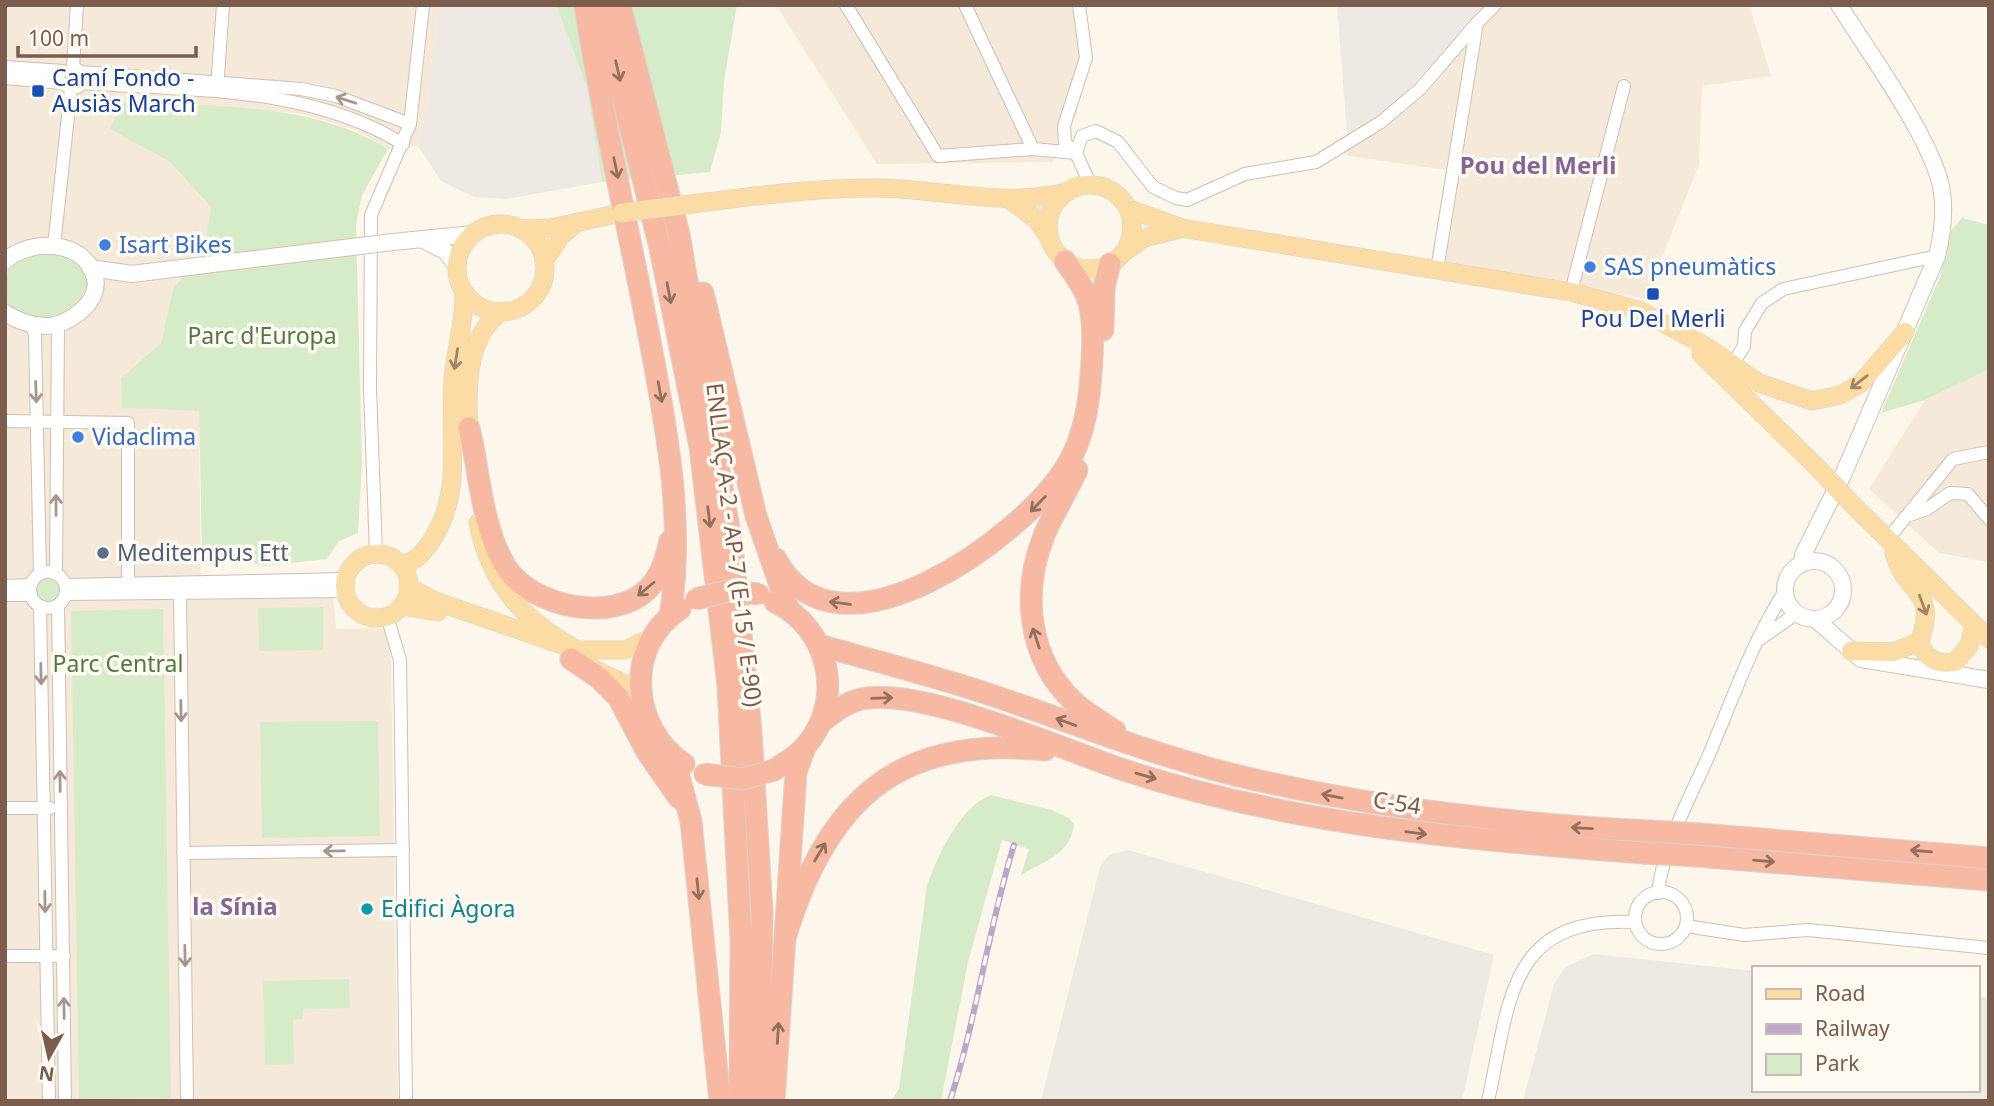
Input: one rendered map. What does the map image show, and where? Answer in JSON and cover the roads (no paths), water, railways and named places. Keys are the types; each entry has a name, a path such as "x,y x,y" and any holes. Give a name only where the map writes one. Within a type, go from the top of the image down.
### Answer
{"highway":[{"path":"584,5 594,71 662,402 676,531 676,576 670,616"},
{"name":"ENLLAÇ A-2 - AP-7 (E-15 / E-90)","path":"600,5 660,248 701,460 728,686 741,941 740,1101"},
{"name":"ENLLAÇ A-2 - AP-7 (E-15 / E-90)","path":"620,5 679,234 732,546 751,731 763,981 759,1101"},
{"path":"630,5 642,38 756,516 788,608"},
{"path":"1118,258 1104,287 1101,370 1094,422 1085,453 1038,554 1030,604 1031,625 1050,670 1074,703 1150,752"},
{"path":"756,516 779,565 793,581 808,593 849,605 876,602 905,593 978,552 1019,523 1047,494 1067,466 1082,433 1088,403 1092,318 1087,296 1065,261"},
{"path":"469,428 489,530 505,565 530,592 558,604 590,607 615,605 647,591 664,563 670,542 671,479"},
{"name":"C-54","path":"727,591 759,594 788,608 806,624 819,645 828,669 828,696 820,723 805,747 774,770 743,779 704,774 674,758 652,730 640,696 641,666 653,637 670,616 696,599 727,591"},
{"name":"C-54","path":"819,645 996,697 1150,752 1337,797 1465,818 1989,858"},
{"path":"574,654 618,697 647,752 671,783 691,821"},
{"name":"C-54","path":"820,723 850,703 897,698 1000,726 1205,793 1380,828 1483,842 1989,880"},
{"path":"774,1101 796,772 805,747"},
{"path":"785,938 807,874 820,850 850,809 885,777 928,758 955,751 1020,747 1081,754"},
{"path":"674,758 691,821 720,1101"}],"main road":[{"path":"1802,564 1803,555 1843,475 1937,256 1944,218 1937,172 1928,151 1839,5"},
{"path":"90,268 132,274 419,238 473,234 494,225 521,229 551,228 621,213 781,193 874,188 954,192 1010,200 1039,199 1090,184 1114,192 1129,209 1182,228 1571,292 1625,305 1707,347 1759,383 1787,395 1812,401 1825,399 1860,384 1905,332"},
{"path":"1049,238 1051,211 1067,192"},
{"path":"1010,200 1036,219 1065,261 1087,269 1118,258 1144,238 1182,228"},
{"path":"1118,258 1133,230 1129,209"},
{"path":"544,261 561,236 580,220"},
{"path":"464,292 474,302 501,312 516,309 534,296 544,276 544,261 532,237 521,229"},
{"path":"457,266 463,246 473,234"},
{"path":"401,564 417,559 424,551 438,531 450,499 454,467 453,377 465,313 464,292 457,266 445,251 419,238"},
{"path":"5,261 21,250 39,244 54,246 69,250 90,268 95,277 94,291 83,310 58,325 31,324 5,313"},
{"path":"94,291 132,274"},
{"path":"501,312 482,331 469,385 472,495 490,562 516,607 574,654"},
{"path":"1678,332 1989,639"},
{"path":"1819,524 1825,563"},
{"path":"1889,543 1898,568 1927,607 1928,619 1920,641 1925,655 1934,661 1955,662 1969,646 1974,625"},
{"path":"640,696 574,654 435,601 408,587 401,564 390,556 376,554 355,562 345,585 348,600 360,613 368,617 424,607 574,654 625,650 653,637"},
{"path":"1815,619 1838,607 1842,600 1842,582 1833,568 1825,563 1802,564 1790,575 1785,591 1797,614 1815,619 1845,646 1876,663 1989,680"},
{"path":"394,611 408,587"},
{"path":"1838,607 1845,646"},
{"path":"1845,646 1894,652 1920,641"}],"street":[{"path":"54,246 78,5"},
{"path":"216,88 223,5"},
{"path":"376,554 370,389 371,215 377,194 403,144 410,124 424,5"},
{"path":"846,5 938,156 1033,149 1076,153"},
{"path":"965,5 1033,149"},
{"path":"1079,5 1086,58 1065,126 1065,143 1076,153 1090,184"},
{"path":"1076,153 1082,136 1096,131 1118,142 1153,187 1187,200 1245,174 1316,162 1381,122 1420,89 1495,5"},
{"path":"1437,270 1477,23"},
{"path":"5,67 72,77 216,88 301,89 336,96 410,124"},
{"path":"5,78 72,77"},
{"path":"1571,292 1623,86"},
{"path":"216,88 331,111 381,131 403,144"},
{"path":"1732,365 1744,346 1745,331 1762,303 1783,289 1937,256"},
{"path":"5,595 31,590 40,574 34,335 31,324"},
{"path":"58,325 56,573 66,589"},
{"path":"5,421 128,424 128,584"},
{"path":"1889,543 1953,459 1989,452"},
{"path":"1907,516 1927,509 1950,493 1968,494 1989,519"},
{"path":"40,574 56,573"},
{"path":"66,589 128,584 345,585"},
{"path":"66,589 180,594 345,585"},
{"path":"5,586 31,590"},
{"path":"65,1101 58,606 66,589"},
{"path":"31,590 40,606 49,1101"},
{"path":"1658,893 1660,872 1682,816 1760,640 1785,591"},
{"path":"180,594 187,1101"},
{"path":"40,606 58,606"},
{"path":"394,611 400,660 407,1101"},
{"path":"1760,640 1797,614"},
{"path":"5,808 60,808"},
{"path":"184,853 403,850"},
{"path":"1658,893 1666,893 1681,902 1687,917 1686,926 1675,939 1659,944 1643,937 1635,922 1638,906 1650,895 1658,893"},
{"path":"1488,1101 1512,990 1520,972 1534,955 1563,931 1582,924 1635,922"},
{"path":"1686,926 1744,935 1808,930 1989,948"},
{"path":"5,956 64,956"}],"railway":[{"path":"950,1101 1014,845"}],"place":[{"name":"Camí Fondo - Ausiàs March","path":"38,91"},
{"name":"Isart Bikes","path":"105,245"},
{"name":"SAS pneumàtics","path":"1590,267"},
{"name":"Pou Del Merli","path":"1653,294"},
{"name":"Vidaclima","path":"78,437"},
{"name":"Meditempus Ett","path":"103,553"},
{"name":"Edifici Àgora","path":"367,909"}],"district":[{"name":"Pou del Merli","path":"1538,166"},
{"name":"la Sínia","path":"235,907"}],"park label":[{"name":"Parc d'Europa","path":"262,336"},
{"name":"Parc Central","path":"118,664"}]}
